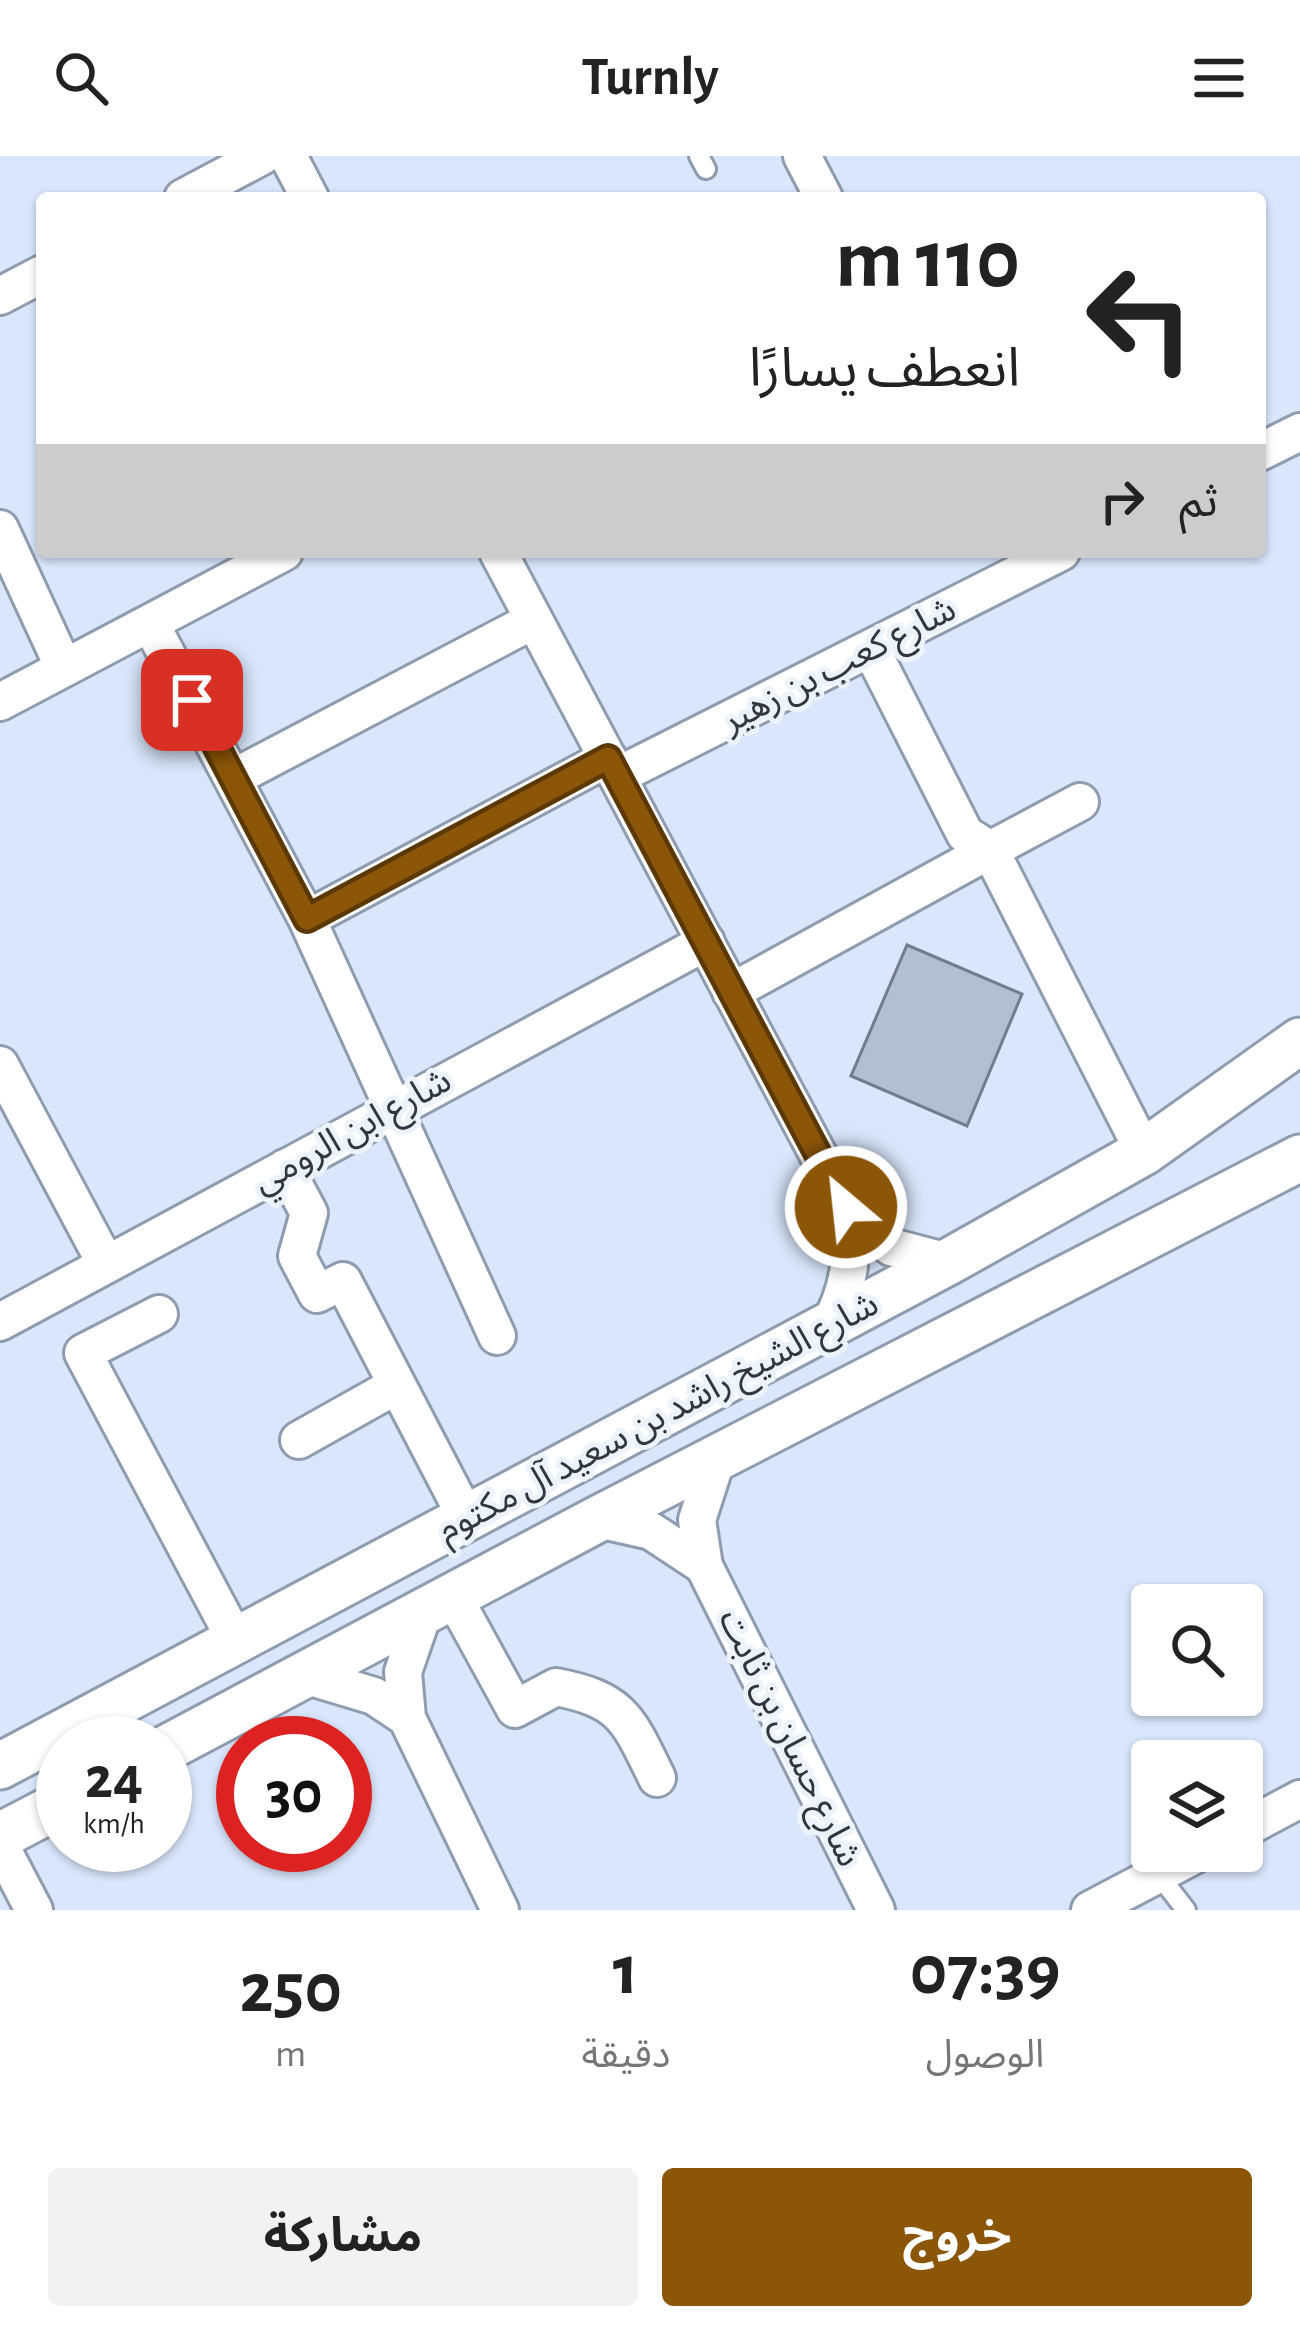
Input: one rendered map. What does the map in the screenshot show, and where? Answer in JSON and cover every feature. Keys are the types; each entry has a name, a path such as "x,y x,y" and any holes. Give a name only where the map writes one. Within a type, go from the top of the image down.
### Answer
{"street":[{"path":"194,192 262,156"},
{"path":"288,156 307,192"},
{"path":"802,156 821,192"},
{"path":"0,296 36,277"},
{"path":"1266,449 1300,432"},
{"path":"0,529 64,668"},
{"path":"0,702 273,558"},
{"path":"501,558 846,1207 891,1247 948,1262"},
{"name":"شارع كعب بن زهير","path":"307,919 612,767 872,651 1016,562"},
{"path":"233,778 534,620"},
{"path":"150,623 307,919 497,1336"},
{"path":"872,651 965,834 990,850 1144,1152"},
{"path":"731,992 1080,802"},
{"name":"شارع ابن الرومي","path":"0,1322 706,942"},
{"name":"شارع الشيخ راشد بن سعيد آل مكتوم","path":"0,1766 948,1262 1144,1152 1300,1041"},
{"path":"0,1065 106,1264"},
{"name":"شارع الشيخ راشد بن سعيد آل مكتوم","path":"192,1735 598,1519 1300,1158"},
{"path":"285,1168 309,1214 297,1256 317,1294 343,1281 505,1568"},
{"path":"829,1328 840,1305 851,1257 846,1207"},
{"path":"159,1314 83,1353 236,1640"},
{"path":"299,1440 398,1385"},
{"name":"شارع حسان بن ثابت","path":"717,1458 697,1520 704,1566 876,1910"},
{"name":"شارع حسان بن ثابت","path":"598,1519 651,1531 704,1566"},
{"path":"495,1908 406,1718 403,1672 439,1603 515,1709 556,1687 601,1696 632,1728 657,1778"},
{"path":"304,1675 356,1688 406,1718"},
{"path":"1263,1819 1300,1799"},
{"path":"0,1836 36,1817"},
{"path":"0,1845 34,1910"},
{"path":"1090,1910 1162,1872"}],"lane":[{"path":"1158,1874 1186,1910"}],"building":[{"path":"907,945 1022,994 967,1126 851,1076"}],"route":[{"path":"192,700 307,919 608,758 846,1207"}]}
